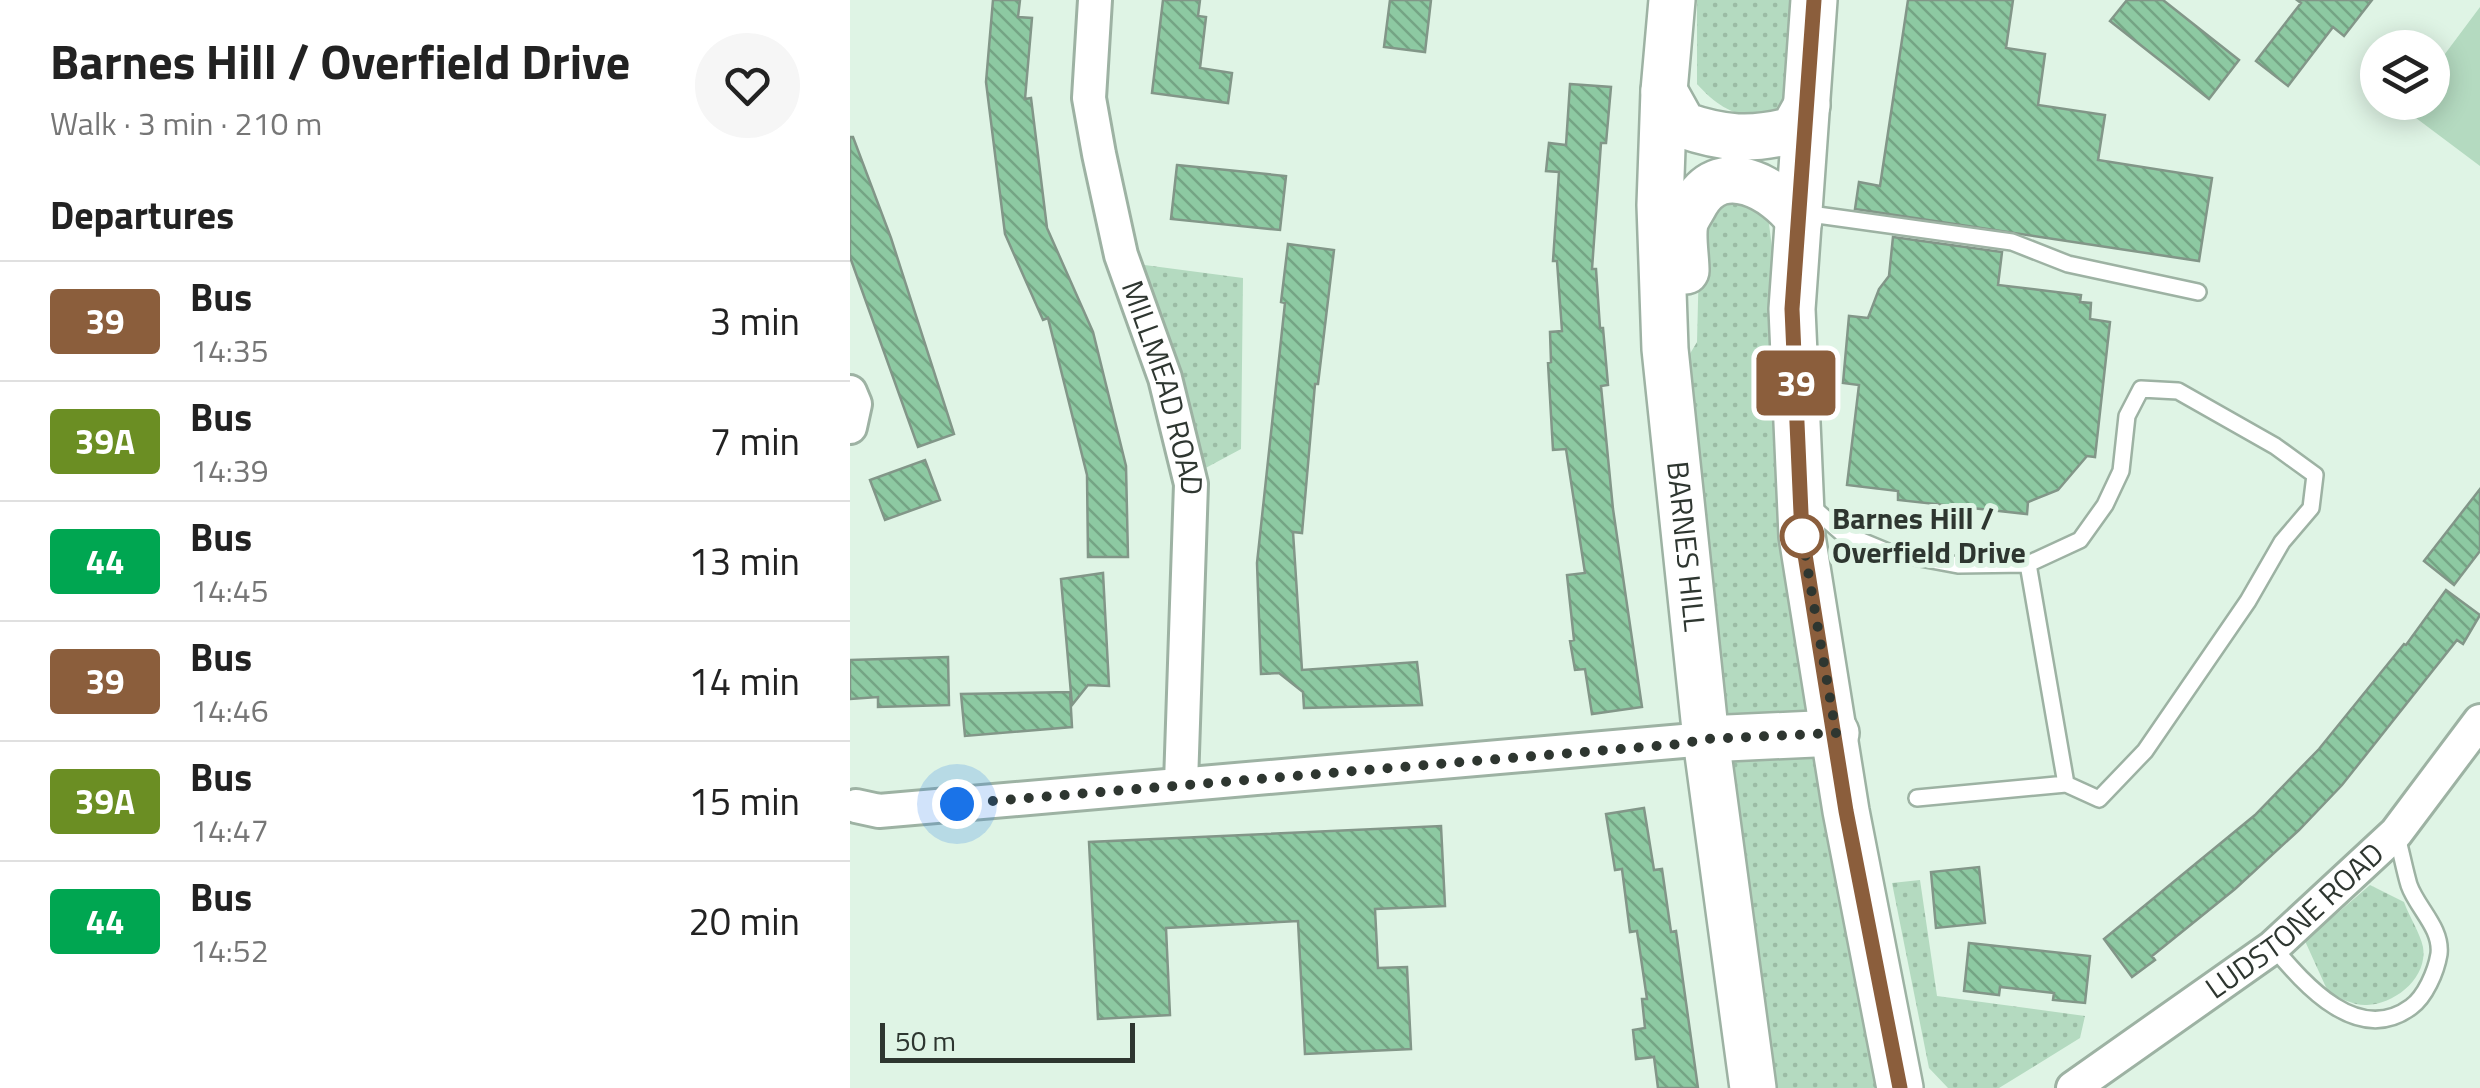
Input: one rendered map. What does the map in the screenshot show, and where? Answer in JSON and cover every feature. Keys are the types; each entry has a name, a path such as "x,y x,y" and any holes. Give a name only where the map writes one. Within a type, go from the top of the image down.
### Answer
{"main road":[{"name":"BARNES HILL","path":"1672,0 1660,204 1665,349 1706,739 1752,1088"},
{"path":"1814,0 1792,309 1802,536 1846,811 1900,1088"},
{"path":"1664,91 1683,125 1712,136 1761,139 1793,130 1806,104"},
{"path":"1665,349 1688,324 1685,222 1703,190 1726,178 1755,183 1799,216"},
{"path":"1706,739 1836,733"}],"street":[{"name":"MILLMEAD ROAD","path":"1095,0 1089,98 1099,154 1121,255 1164,378 1191,484 1181,783"},
{"path":"850,392 855,404 850,427"},
{"name":"LUDSTONE ROAD","path":"2074,1088 2272,947 2396,833 2480,721"},
{"path":"853,806 879,810 1706,739"}],"lane":[{"path":"1799,216 2012,242 2068,264 2198,292"},
{"path":"1802,498 1842,533 1888,552 1958,565 2028,564 2080,540 2105,505 2121,472 2127,416 2141,389 2178,391 2275,446 2314,475 2311,508 2282,542 2248,601 2145,751 2099,799 2066,784 1917,798"},
{"path":"2028,564 2066,784"},
{"path":"2272,947 2301,981 2327,1002 2368,1022 2400,1015 2419,1001 2439,954 2438,935 2410,888 2396,833"}],"green space":[{"path":"1697,0 1803,0 1789,103 1762,114 1739,113 1717,103 1697,84"},
{"path":"2480,7 2480,166 2419,120 2450,120 2450,47"},
{"path":"1751,196 1768,216 1879,1088 1771,1088 1682,367 1697,342 1700,222 1722,201"},
{"path":"1137,264 1243,278 1241,449 1200,471"},
{"path":"1920,880 1937,996 2085,1016 2080,1038 1999,1088 1948,1088 1929,1068 1892,883"},
{"path":"2370,885 2404,902 2422,942 2423,958 2415,979 2398,994 2362,1005 2329,994 2305,941"}],"building":[{"path":"993,0 1020,0 1018,17 1032,18 1025,99 1031,98 1047,228 1093,332 1126,466 1128,557 1088,557 1087,475 1048,318 1043,320 1005,234 986,82"},
{"path":"1163,0 1200,0 1198,16 1206,17 1200,68 1232,73 1228,103 1152,93"},
{"path":"1390,0 1431,0 1425,52 1384,47"},
{"path":"1908,0 2013,0 2006,48 2045,54 2038,105 2105,115 2098,160 2212,178 2199,261 1855,209 1859,182 1880,186"},
{"path":"2127,0 2163,0 2239,60 2209,99 2110,21"},
{"path":"2297,0 2372,0 2344,36 2333,27 2288,86 2256,61 2301,3"},
{"path":"1570,84 1611,87 1606,143 1601,143 1592,269 1596,269 1608,385 1601,386 1613,509 1642,707 1592,714 1585,669 1575,670 1570,641 1574,640 1567,575 1585,573 1566,449 1553,450 1548,363 1550,332 1562,331 1557,261 1553,261 1559,172 1546,171 1549,143 1566,145"},
{"path":"850,137 891,238 954,434 918,447 850,257"},
{"path":"1177,165 1286,176 1280,230 1171,219"},
{"path":"1893,237 2002,252 1998,285 2081,295 2080,302 2091,303 2090,319 2110,322 2095,457 2087,456 2058,490 2028,502 2027,514 1898,500 1898,491 1847,485 1859,385 1843,383 1849,316 1868,318 1879,289 1889,276"},
{"path":"1288,244 1334,250 1315,384 1302,533 1293,532 1302,670 1417,662 1422,705 1304,708 1303,692 1279,673 1261,674 1257,563"},
{"path":"925,460 940,500 885,520 870,480"},
{"path":"2480,489 2480,551 2454,585 2424,561"},
{"path":"1103,573 1109,686 1088,685 1072,705 1061,579"},
{"path":"2446,590 2480,615 2463,644 2457,640 2342,785 2299,830 2132,977 2104,939 2255,815 2319,749 2406,645"},
{"path":"948,657 949,705 878,707 878,697 850,699 850,660"},
{"path":"1070,692 1072,727 965,736 961,694"},
{"path":"1644,808 1654,870 1662,869 1671,932 1676,931 1698,1088 1658,1088 1654,1057 1636,1059 1633,1030 1645,1028 1642,999 1647,999 1637,931 1630,932 1622,869 1615,870 1606,814"},
{"path":"1441,826 1445,906 1375,909 1378,968 1407,967 1411,1049 1305,1054 1298,921 1166,928 1170,1015 1098,1019 1089,842"},
{"path":"1979,867 1985,923 1936,928 1931,872"},
{"path":"1969,943 2090,956 2085,1003 2053,1000 2054,993 2000,987 1999,995 1964,991"}],"bus line":[{"name":"39","path":"1814,0 1792,309 1802,536 1846,811 1900,1088"}],"place":[{"name":"Barnes Hill / Overfield Drive","path":"1802,536"}],"route":[{"path":"957,804 1706,739 1836,733 1802,536"}]}
